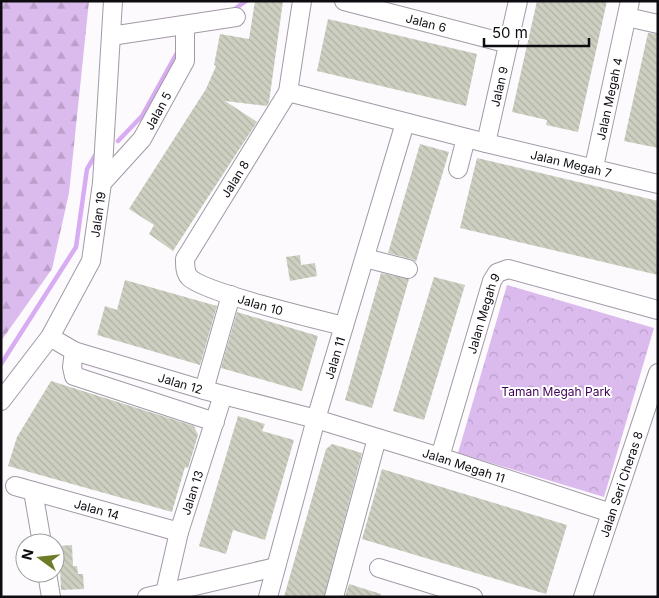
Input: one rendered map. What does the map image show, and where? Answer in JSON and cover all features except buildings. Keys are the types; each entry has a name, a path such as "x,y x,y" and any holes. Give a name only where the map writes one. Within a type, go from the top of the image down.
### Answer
{"street":[{"name":"Jalan 19","path":"1,401 50,337 90,261 102,183 113,1"},
{"name":"Jalan 8","path":"184,268 186,259 288,92 302,1"},
{"name":"Jalan 6","path":"344,1 509,44"},
{"name":"Jalan 9","path":"486,143 518,1"},
{"path":"629,9 658,24"},
{"name":"Jalan Megah 4","path":"594,167 629,9"},
{"path":"111,36 236,17"},
{"name":"Jalan 5","path":"102,183 142,139 185,61 185,25"},
{"path":"288,92 486,143"},
{"name":"Jalan 11","path":"268,597 316,419 405,122"},
{"path":"458,169 466,138"},
{"name":"Jalan Megah 7","path":"486,143 594,167 658,184"},
{"path":"365,258 408,269"},
{"name":"Jalan 10","path":"184,268 190,278 231,295 344,326"},
{"name":"Jalan Megah 9","path":"440,457 492,281 497,273 508,270 658,310"},
{"path":"204,390 231,295"},
{"name":"Jalan 12","path":"50,337 74,352 204,390 316,419"},
{"path":"74,352 72,367 74,376 215,422"},
{"name":"Jalan Seri Cheras 8","path":"584,597 658,374"},
{"name":"Jalan 13","path":"165,593 179,532 223,395"},
{"name":"Jalan Megah 11","path":"316,419 611,513"},
{"path":"334,597 377,438"},
{"name":"Jalan 14","path":"15,486 179,532"},
{"path":"33,491 40,533"},
{"path":"147,597 276,567"},
{"path":"379,568 473,597"},
{"path":"49,583 51,597"}],"green space":[{"path":"1,1 89,1 69,193 52,269 1,341"},
{"name":"Taman Megah Park","path":"507,285 654,328 604,497 458,453"}],"waterway":[{"path":"232,11 246,1"},
{"path":"118,141 142,116 178,51"},
{"path":"1,364 76,247 87,169 96,154"}]}
